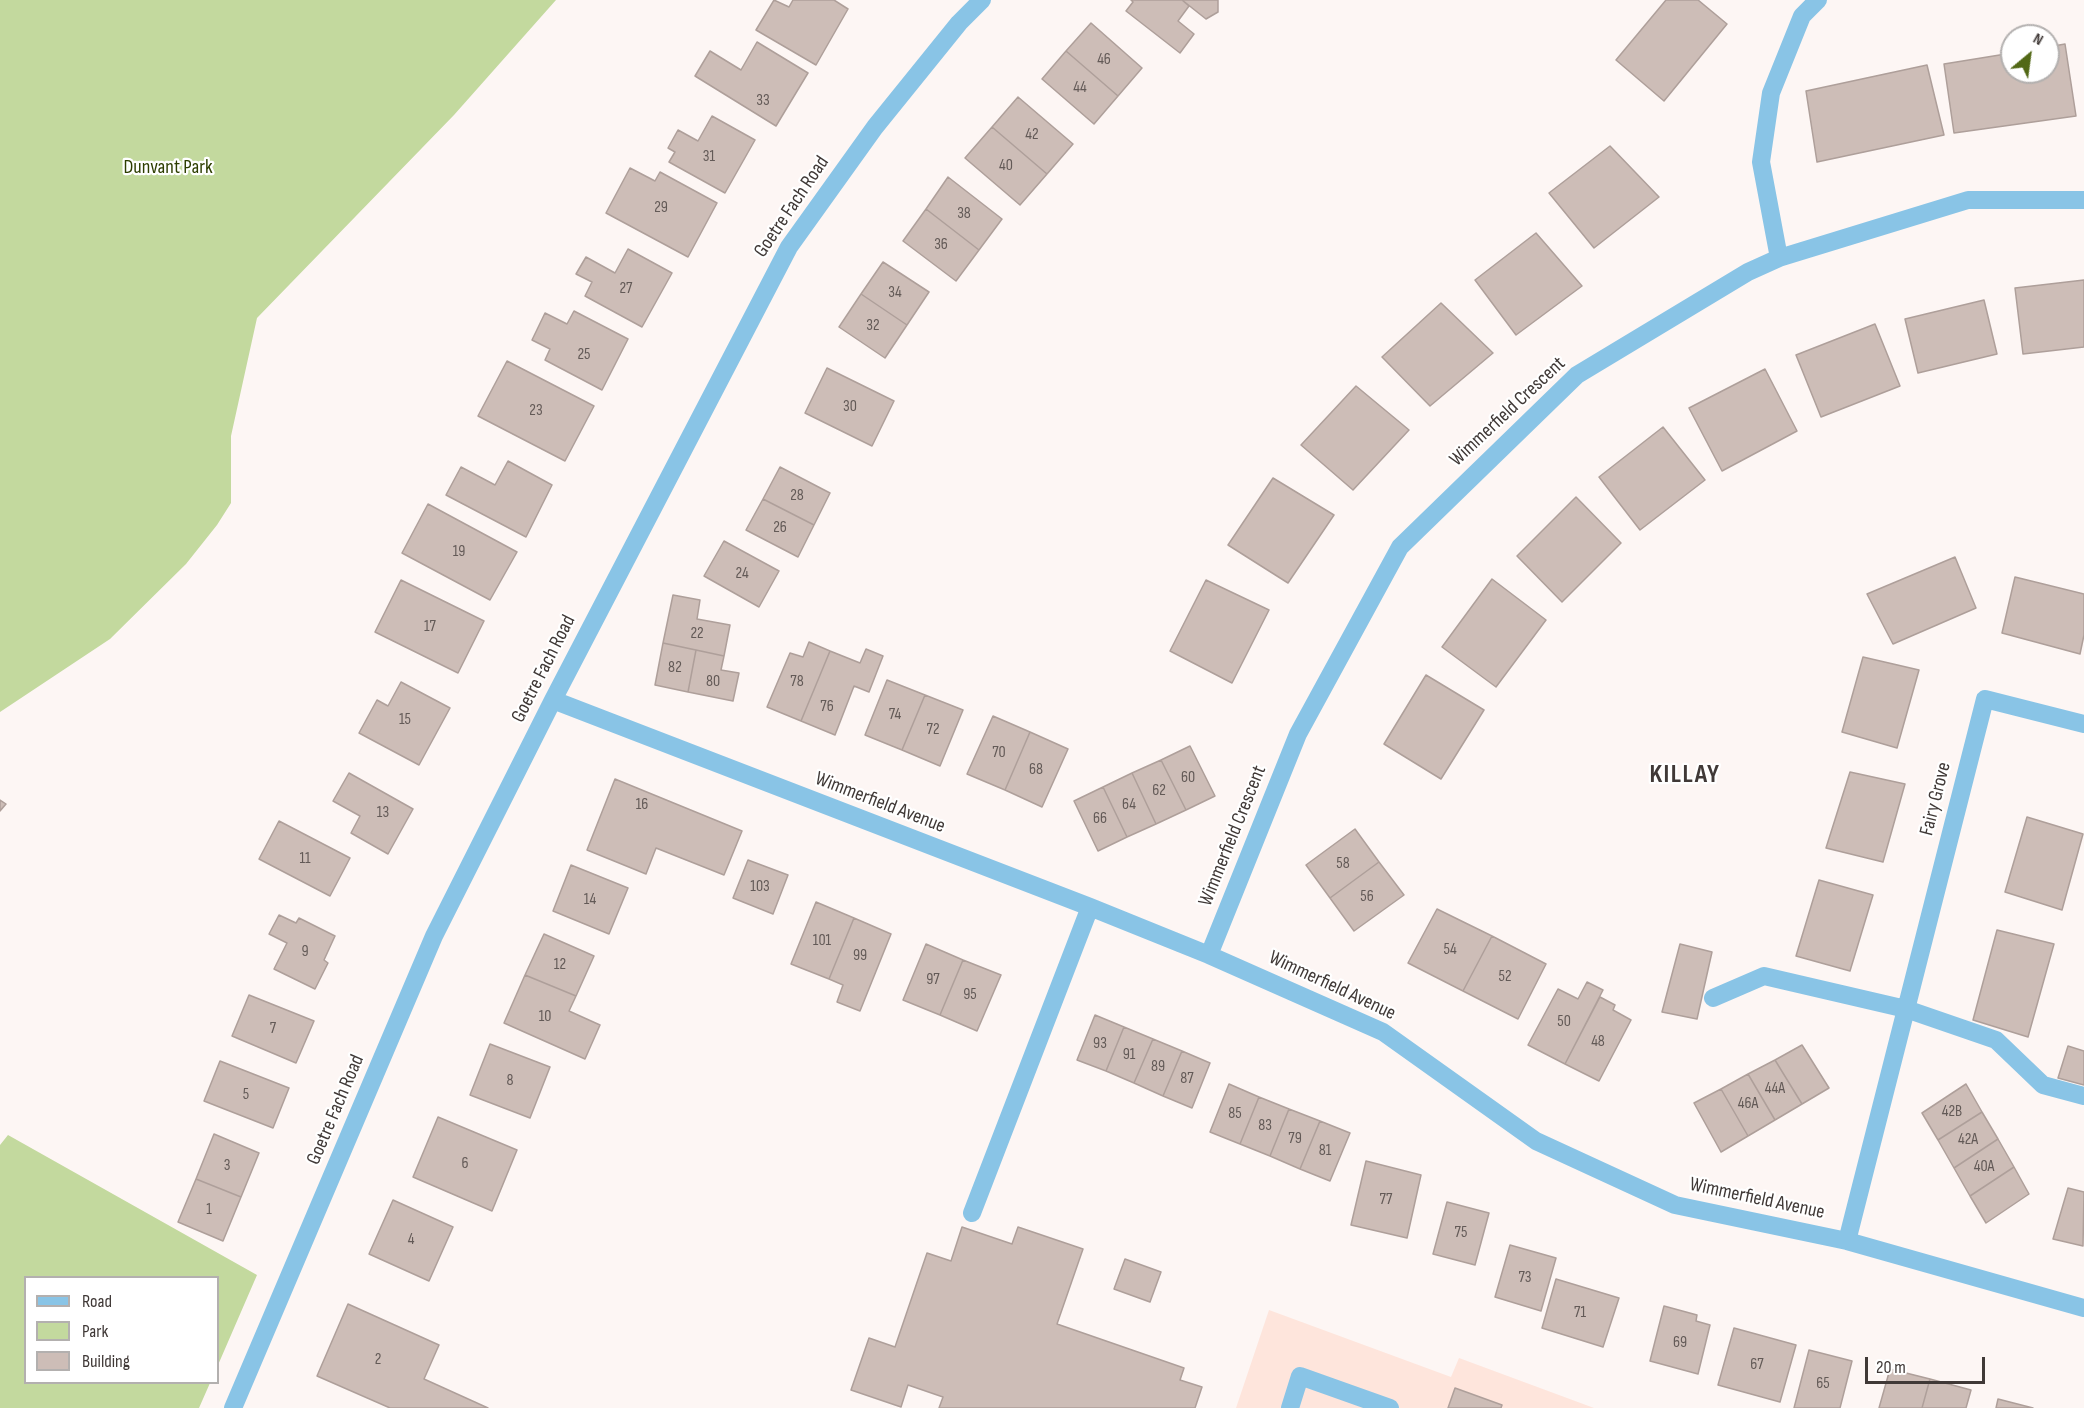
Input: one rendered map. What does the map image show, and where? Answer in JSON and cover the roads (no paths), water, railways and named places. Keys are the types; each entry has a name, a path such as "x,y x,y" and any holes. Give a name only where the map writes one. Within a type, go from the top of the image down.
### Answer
{"street":[{"name":"Goetre Fach Road","path":"233,1408 434,936 553,700 789,247 875,127 959,23 982,0"},
{"path":"1779,258 1761,162 1771,93 1802,16 1818,0"},
{"name":"Wimmerfield Crescent","path":"1209,955 1298,734 1400,547 1577,375 1748,272 1779,258 1968,200 2084,200"},
{"name":"Fairy Grove","path":"1847,1241 1985,699 2084,724"},
{"name":"Wimmerfield Avenue","path":"553,700 1090,907 1209,955 1383,1032 1536,1141 1675,1205 1847,1241 2084,1308"},
{"path":"972,1213 1090,907"},
{"path":"1713,998 1764,976 1906,1009 1996,1040 2043,1085 2084,1096"},
{"path":"1290,1408 1300,1376 1390,1408"}],"district":[{"name":"KILLAY","path":"1685,775"}],"park label":[{"name":"Dunvant Park","path":"168,168"}]}
